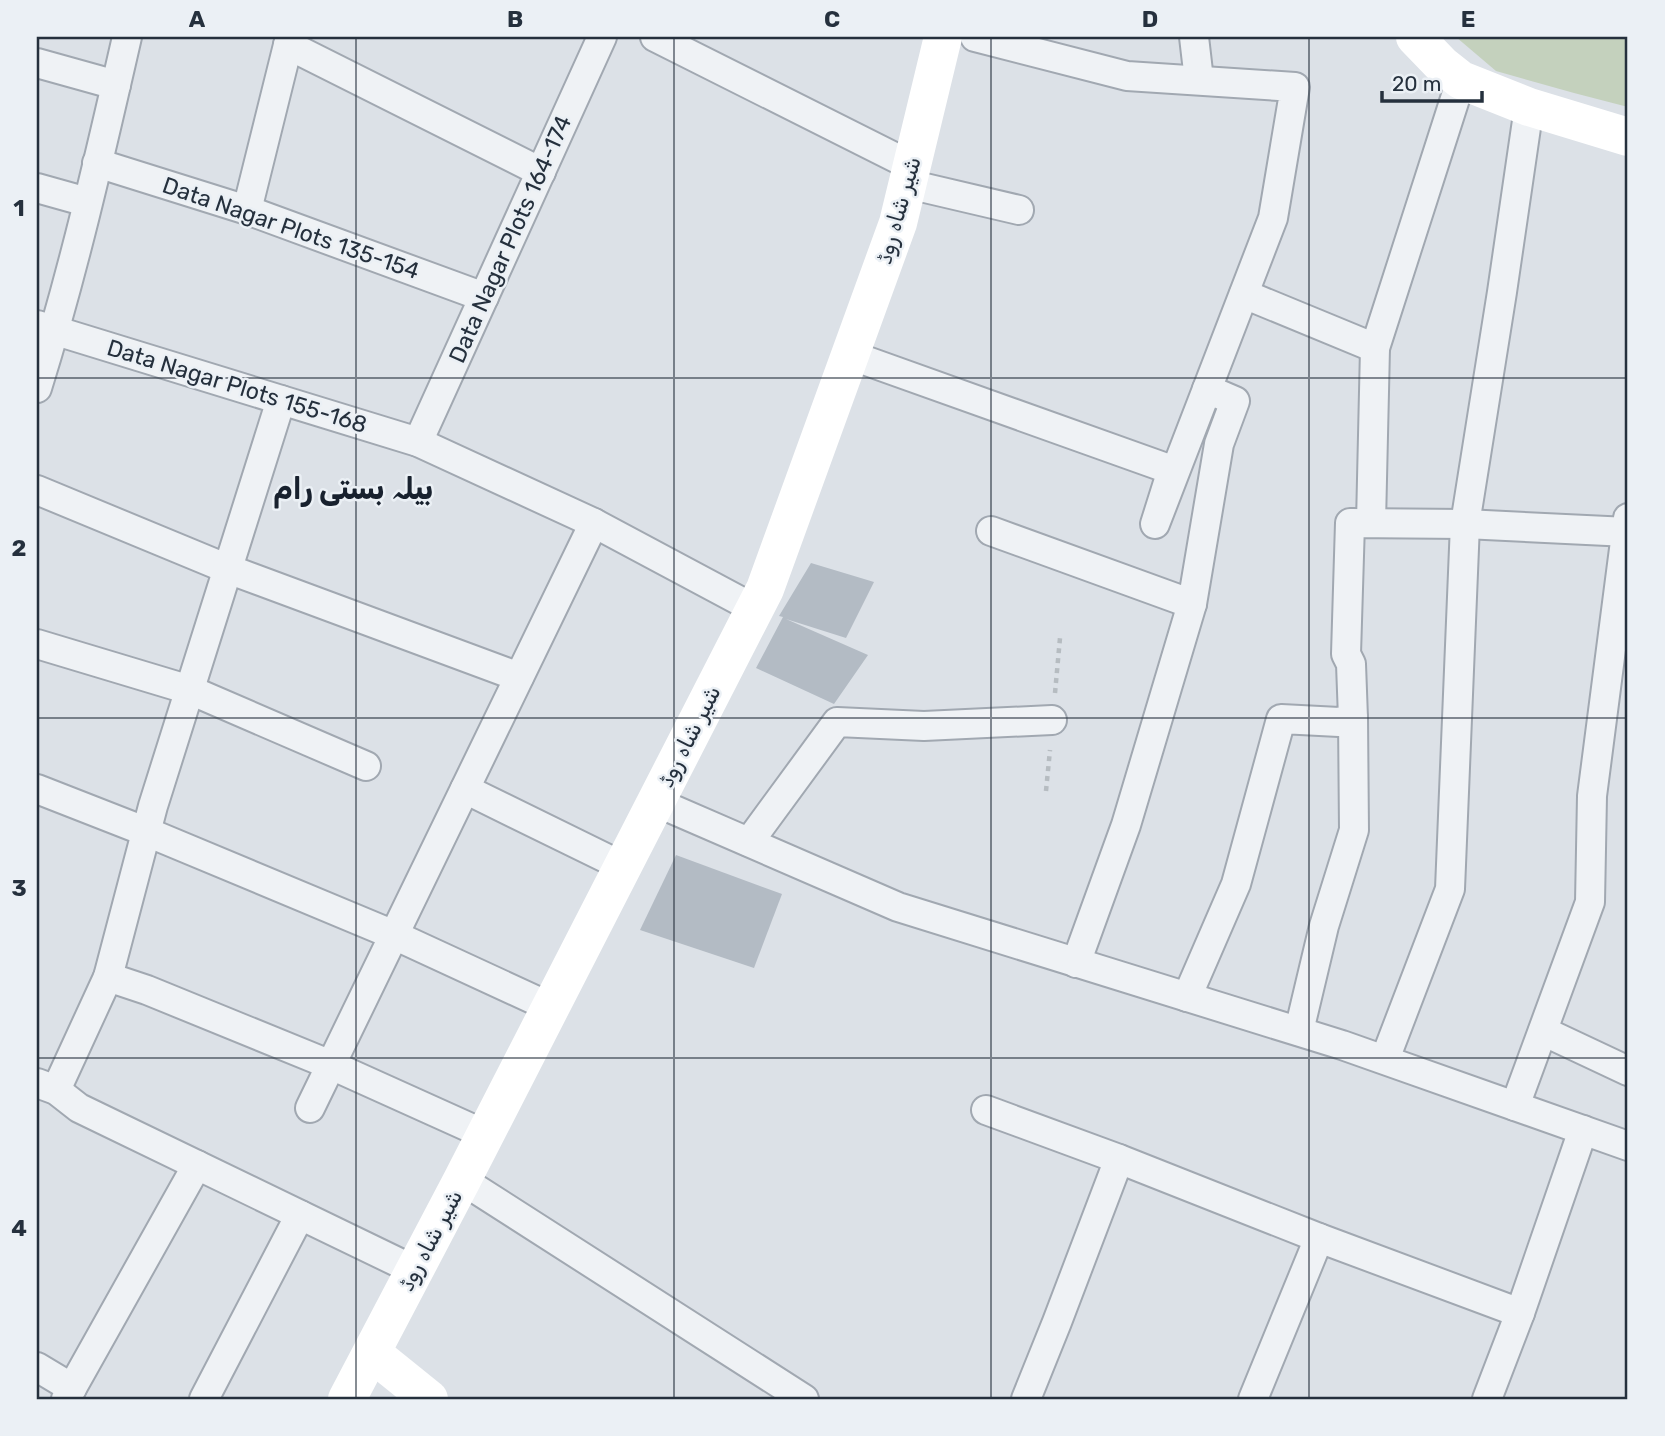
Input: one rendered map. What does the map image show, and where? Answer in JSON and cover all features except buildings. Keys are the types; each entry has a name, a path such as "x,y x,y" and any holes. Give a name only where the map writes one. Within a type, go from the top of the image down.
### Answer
{"street":[{"path":"37,388 46,328 87,202 127,37"},
{"name":"Data Nagar Plots 164-174","path":"418,442 602,37"},
{"path":"655,37 910,175 1019,210"},
{"name":"شیر شاہ روڈ","path":"347,1399 765,589 898,223 943,37"},
{"path":"850,355 1172,470 1155,524 1273,218 1295,87 1127,76 975,37"},
{"path":"1194,37 1199,80"},
{"path":"1415,37 1461,80 1529,107 1628,136"},
{"path":"247,210 289,41 541,172"},
{"path":"37,63 116,85"},
{"path":"1371,523 1375,348 1461,80"},
{"path":"1385,1059 1450,889 1465,524 1503,292 1529,107"},
{"name":"Data Nagar Plots 135-154","path":"97,163 247,210 484,297"},
{"path":"37,188 87,202"},
{"path":"1244,294 1375,348"},
{"name":"Data Nagar Plots 155-168","path":"46,328 418,442 594,523 755,609"},
{"path":"1076,963 1126,825 1192,604 1219,444 1235,401 1208,389"},
{"path":"281,400 153,806 108,977 46,1086 79,1108 414,1270"},
{"path":"37,490 228,569 519,677"},
{"path":"310,1108 594,523"},
{"path":"1299,1031 1324,926 1354,830 1351,664 1346,654 1350,523 1628,527 1592,796 1590,902 1515,1106"},
{"path":"991,531 1192,604"},
{"path":"37,644 190,690 366,766"},
{"path":"1187,997 1236,884 1281,719 1339,722 1353,718"},
{"path":"750,842 837,722 924,726 1052,720"},
{"path":"37,789 394,935 550,1007"},
{"path":"465,789 622,866"},
{"path":"656,802 898,907 1385,1059 1628,1146"},
{"path":"108,977 147,990 331,1065 484,1134"},
{"path":"1543,1031 1628,1071"},
{"path":"986,1110 1520,1313"},
{"path":"1488,1399 1583,1130"},
{"path":"1026,1399 1119,1159"},
{"path":"37,1367 69,1394 197,1165"},
{"path":"462,1180 804,1399"},
{"path":"204,1399 300,1215"},
{"path":"1253,1399 1319,1238"},
{"path":"372,1353 429,1399"}],"green space":[{"path":"1456,37 1628,37 1628,107 1496,71"}],"district":[{"name":"بیلہ بستی رام","path":"353,489"}]}
